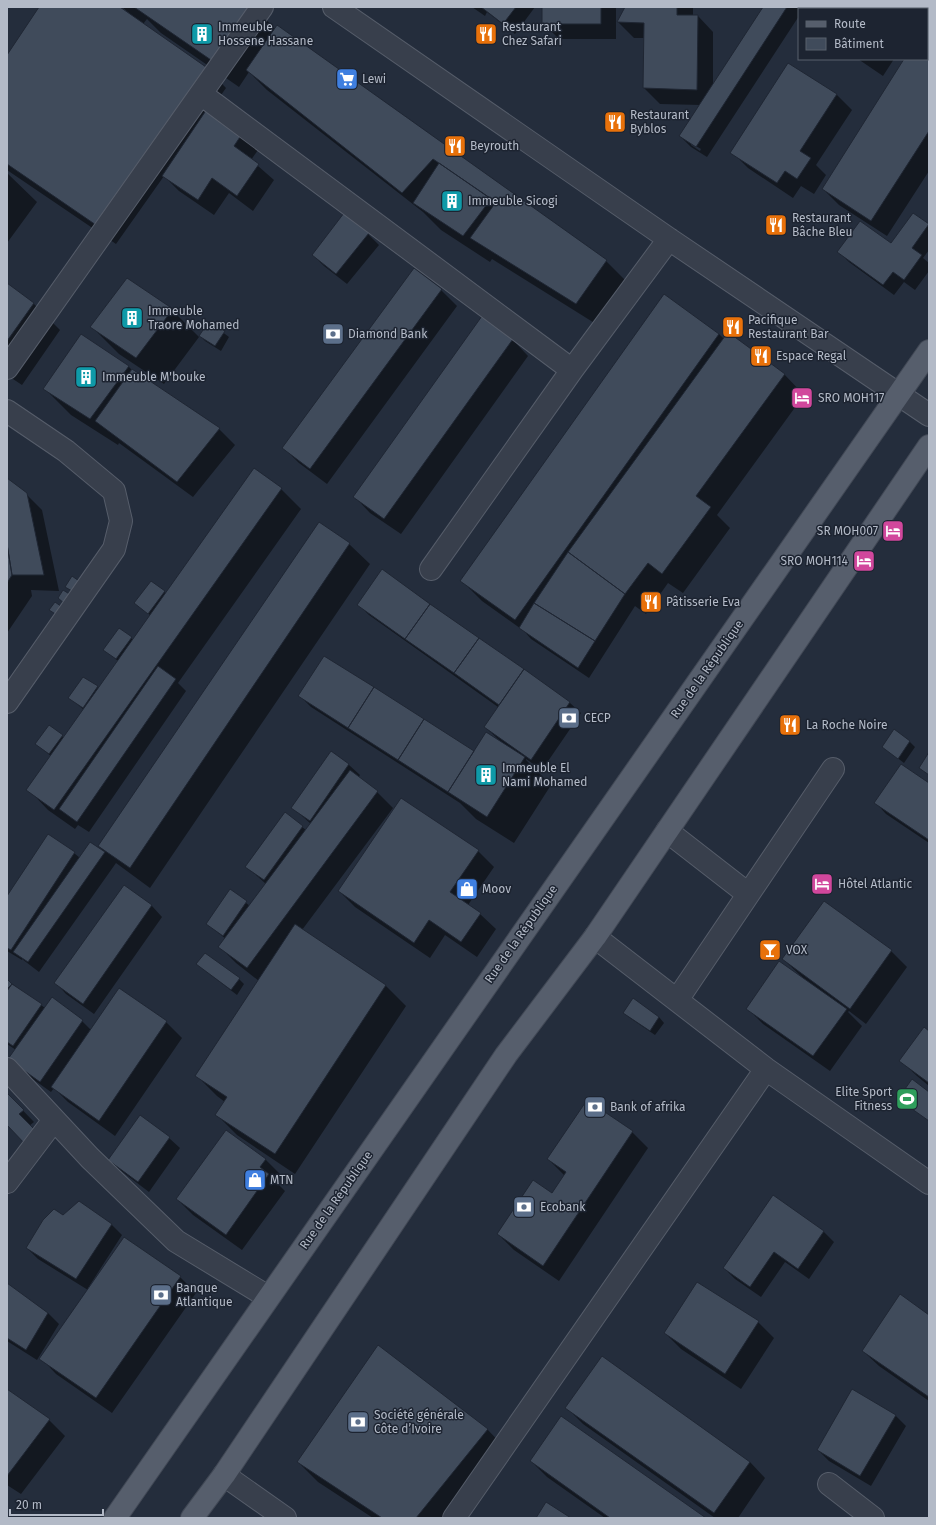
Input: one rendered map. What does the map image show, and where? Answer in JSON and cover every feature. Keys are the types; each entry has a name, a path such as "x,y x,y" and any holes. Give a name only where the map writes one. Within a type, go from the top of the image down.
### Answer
{"main road":[{"name":"Rue de la République","path":"114,1518 929,351"},
{"path":"192,1518 224,1475 506,1055 595,937 929,446"}],"street":[{"path":"7,368 262,7"},
{"path":"334,7 669,239 929,415"},
{"path":"201,94 572,370"},
{"path":"431,568 572,370 669,239"},
{"path":"7,411 66,451 114,491 122,521 114,549 7,702"},
{"path":"676,1000 833,769"},
{"path":"667,831 748,894"},
{"path":"595,937 766,1069 929,1183"},
{"path":"7,1069 90,1158 176,1241 268,1297"},
{"path":"454,1518 766,1069"},
{"path":"7,1182 54,1120"},
{"path":"224,1475 285,1518"},
{"path":"828,1484 873,1518"}],"building":[{"path":"39,7 120,7 206,67 96,225 7,164 7,55"},
{"name":"Immeuble Hossene Hassane","path":"134,7 250,7 211,60"},
{"path":"481,7 516,7 503,24"},
{"path":"542,7 601,7 601,24 542,24"},
{"path":"625,7 677,7 677,15 698,15 697,90 643,88 644,23 617,22"},
{"path":"763,7 787,7 696,147 679,136"},
{"path":"840,7 921,7 920,8"},
{"path":"277,25 607,260 576,304 470,238 496,202 433,159 402,193 246,70"},
{"path":"929,46 929,131 871,221 822,189 903,60 928,60"},
{"path":"788,63 837,94 800,151 811,158 797,179 785,171 777,183 730,153"},
{"path":"207,109 242,134 234,146 259,164 237,196 212,178 198,200 162,176"},
{"name":"Immeuble Sicogi","path":"439,163 491,199 463,236 413,203"},
{"path":"344,213 369,233 336,274 312,255"},
{"path":"913,213 929,224 912,248 922,255 904,280 893,272 883,285 837,252 860,221 891,243"},
{"path":"414,268 442,289 310,469 282,448"},
{"name":"Immeuble Traore Mohamed","path":"127,278 173,309 136,358 90,327"},
{"path":"7,283 34,303 7,341"},
{"path":"664,294 719,334 515,620 460,581"},
{"path":"482,316 513,339 384,519 353,497"},
{"path":"209,321 225,331 215,346 199,336"},
{"path":"728,332 785,374 696,496 711,507 662,574 648,563 625,594 568,552"},
{"name":"Immeuble M'bouke","path":"81,334 129,366 90,419 43,389"},
{"path":"132,369 220,428 177,482 95,421"},
{"path":"254,468 282,488 54,810 26,790"},
{"path":"7,478 27,493 44,575 12,575 7,544"},
{"path":"319,522 350,543 130,868 98,846"},
{"path":"7,544 12,575 7,583"},
{"path":"568,552 625,594 595,641 534,603"},
{"path":"382,569 430,604 405,639 357,605"},
{"path":"72,576 79,581 72,591 65,587"},
{"path":"151,581 165,591 148,614 134,603"},
{"path":"63,590 71,595 65,604 58,598"},
{"path":"55,602 62,607 57,615 49,610"},
{"path":"534,603 595,641 578,668 519,628"},
{"path":"430,604 479,638 454,673 405,639"},
{"path":"119,628 132,637 116,659 103,650"},
{"path":"479,638 524,669 499,705 454,673"},
{"path":"324,656 374,687 348,728 298,696"},
{"path":"158,666 176,679 77,822 59,809"},
{"path":"524,669 570,702 531,760 484,727"},
{"path":"83,677 98,686 83,708 68,698"},
{"path":"374,687 424,719 398,760 348,728"},
{"path":"424,719 474,751 448,792 398,760"},
{"path":"49,725 63,735 49,754 35,744"},
{"path":"894,729 910,741 898,759 882,747"},
{"name":"Immeuble El Nami Mohamed","path":"486,732 525,757 487,817 448,792"},
{"path":"331,751 349,764 310,821 291,808"},
{"path":"929,752 929,775 919,768"},
{"path":"901,764 929,783 929,840 874,803"},
{"path":"350,770 378,791 247,968 218,947"},
{"path":"401,798 479,850 450,892 481,913 461,942 429,920 414,943 338,891"},
{"path":"285,812 303,826 264,880 245,867"},
{"path":"48,834 75,852 11,950 7,948 7,896"},
{"path":"90,842 105,852 28,962 13,952"},
{"path":"124,885 152,905 83,1004 54,983"},
{"path":"230,889 247,901 223,936 206,924"},
{"path":"824,901 892,950 850,1009 782,959"},
{"path":"295,924 386,985 275,1154 215,1115 227,1097 195,1076"},
{"path":"205,953 240,978 231,990 196,964"},
{"path":"779,961 847,1009 813,1056 746,1009"},
{"path":"7,979 12,984 7,989"},
{"path":"12,984 42,1004 13,1046 7,1042 7,991"},
{"path":"119,988 167,1021 99,1121 51,1087"},
{"path":"52,997 83,1020 40,1082 8,1059"},
{"path":"633,998 659,1017 650,1031 623,1013"},
{"path":"924,1027 929,1031 929,1083 899,1061"},
{"path":"912,1079 929,1092 929,1121 898,1099"},
{"path":"7,1093 24,1110 19,1114 38,1133 26,1145 7,1125"},
{"path":"587,1100 633,1131 543,1266 497,1234 533,1180 552,1193 566,1172 547,1159"},
{"path":"140,1115 170,1137 138,1182 108,1160"},
{"path":"226,1130 266,1159 260,1167 269,1174 226,1235 176,1199"},
{"path":"773,1195 824,1231 798,1269 774,1252 750,1287 723,1268"},
{"path":"79,1201 112,1224 76,1279 26,1248 43,1220 54,1209 63,1215"},
{"path":"124,1237 181,1276 96,1398 39,1359"},
{"path":"697,1282 759,1321 725,1374 664,1333"},
{"path":"7,1283 48,1313 26,1350 7,1338"},
{"path":"900,1294 929,1315 929,1397 862,1351"},
{"path":"378,1345 488,1429 416,1518 382,1518 297,1462"},
{"path":"602,1356 750,1462 714,1513 565,1408"},
{"path":"7,1389 50,1419 7,1476"},
{"path":"852,1389 896,1415 860,1476 817,1450"},
{"path":"561,1416 706,1518 610,1518 530,1461"},
{"path":"546,1502 571,1518 536,1518"}],"place":[{"name":"Immeuble Hossene Hassane","path":"202,34"},
{"name":"Restaurant Chez Safari","path":"486,34"},
{"name":"Lewi","path":"347,79"},
{"name":"Restaurant Byblos","path":"615,122"},
{"name":"Beyrouth","path":"455,146"},
{"name":"Immeuble Sicogi","path":"452,201"},
{"name":"Restaurant Bâche Bleu","path":"776,225"},
{"name":"Immeuble Traore Mohamed","path":"132,318"},
{"name":"Pacifique Restaurant Bar","path":"733,327"},
{"name":"Diamond Bank","path":"333,334"},
{"name":"Espace Regal","path":"761,356"},
{"name":"Immeuble M'bouke","path":"86,377"},
{"name":"SRO MOH117","path":"802,398"},
{"name":"SR MOH007","path":"893,531"},
{"name":"SRO MOH114","path":"864,561"},
{"name":"Pâtisserie Eva","path":"651,602"},
{"name":"CECP","path":"569,718"},
{"name":"La Roche Noire","path":"790,725"},
{"name":"Immeuble El Nami Mohamed","path":"486,775"},
{"name":"Hôtel Atlantic","path":"822,884"},
{"name":"Moov","path":"467,889"},
{"name":"VOX","path":"770,950"},
{"name":"Elite Sport Fitness","path":"907,1099"},
{"name":"Bank of afrika","path":"595,1107"},
{"name":"MTN","path":"255,1180"},
{"name":"Ecobank","path":"524,1207"},
{"name":"Banque Atlantique","path":"161,1295"},
{"name":"Société générale Côte d’Ivoire","path":"358,1422"}]}
